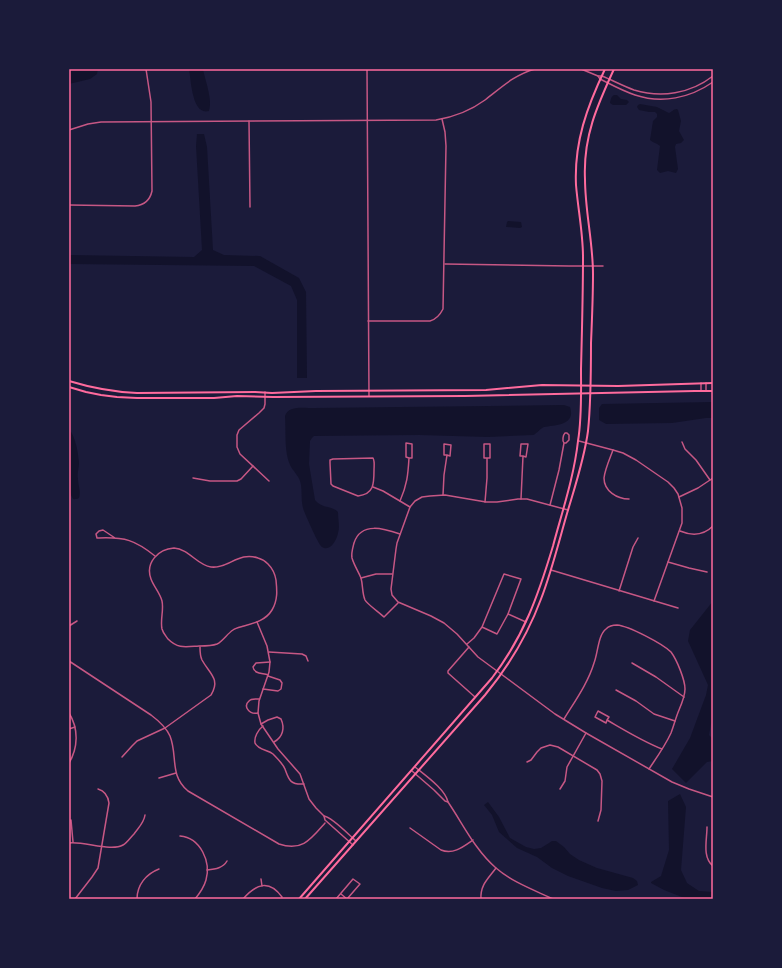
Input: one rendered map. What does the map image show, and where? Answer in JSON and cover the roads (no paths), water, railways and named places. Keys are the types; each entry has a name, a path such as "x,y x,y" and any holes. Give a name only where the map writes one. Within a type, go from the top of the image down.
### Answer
{"main road":[{"path":"299,899 476,698 497,672 515,644 535,603 542,584 573,473 579,441 583,266 576,184 577,154 586,114 605,69"},
{"path":"306,899 501,675 520,646 541,601 586,442 591,386 592,266 585,188 585,158 593,119 614,69"},
{"path":"69,382 102,390 127,392 486,390 542,385 591,386 713,383"},
{"path":"69,387 92,393 122,398 480,396 713,391"}],"street":[{"path":"69,205 136,206 142,205 150,197 152,191 151,122 150,96 146,69"},
{"path":"367,69 369,396"},
{"path":"69,130 94,123 442,119 458,115 484,100 513,78 524,72 535,69"},
{"path":"581,69 610,79 629,88 641,92 656,94 666,94 689,90 704,83 713,76"},
{"path":"598,76 600,79 608,83 636,95 651,99 672,99 687,96 699,91 713,82"},
{"path":"368,321 429,321 437,318 441,313 443,306 446,144 442,119"},
{"path":"249,121 250,207"},
{"path":"444,264 603,266"},
{"path":"701,383 701,391"},
{"path":"706,383 706,391"},
{"path":"265,392 265,404 263,409 239,430 236,440 237,450 240,454 269,481"},
{"path":"550,505 564,443 563,435 567,433 570,435 567,442 564,443"},
{"path":"579,441 629,456 656,473 671,485 679,497 683,513 682,523 654,601"},
{"path":"682,442 685,449 696,460 710,480"},
{"path":"400,501 408,476 409,458 406,457 406,444 412,444 412,458 409,458"},
{"path":"444,444 451,445 450,456 447,455 444,455 444,444"},
{"path":"485,502 487,458 490,458 490,444 484,444 484,458 487,458"},
{"path":"521,499 523,456 520,456 521,444 528,444 526,457 523,456"},
{"path":"613,450 605,475 605,483 607,489 612,494 620,498 629,499"},
{"path":"443,495 447,455"},
{"path":"373,458 373,487 370,492 358,496 333,486 331,482 330,460 373,458"},
{"path":"192,478 210,481 237,481 241,479 253,466"},
{"path":"679,497 713,478"},
{"path":"373,487 383,491 410,507"},
{"path":"568,510 533,500 521,499 485,502 443,495 422,497 415,501 410,507 400,534 392,574 391,592 398,602 431,616 452,629 478,657 563,720 672,782 713,797"},
{"path":"680,531 697,534 704,532 713,526"},
{"path":"398,602 384,617 366,600 361,578 352,556 354,542 359,535 369,529 378,528 400,534"},
{"path":"115,538 103,530 96,534 97,538 115,538 137,543 156,556"},
{"path":"619,590 633,547 638,538"},
{"path":"180,548 211,567 221,566 238,558 247,556 255,557 266,562 275,574 277,598 270,613 264,619 257,622 234,629 215,645 177,646 163,632 161,627 163,608 162,600 150,574 151,565 156,556 163,550 180,548"},
{"path":"668,562 707,572"},
{"path":"551,570 678,608"},
{"path":"361,578 380,574 392,574"},
{"path":"467,644 474,638 482,627 504,574 521,578 508,614 497,634 482,627"},
{"path":"508,614 526,622"},
{"path":"69,626 77,621"},
{"path":"257,622 269,652 270,662 268,675 259,699 258,713 262,725 273,743 300,774 311,801 324,816 325,820 353,845"},
{"path":"563,720 588,680 602,634 605,629 619,625 638,631 671,652 684,681 685,690 684,697 671,732 649,769"},
{"path":"122,757 137,741 165,728 210,696 215,684 212,674 202,659 200,646"},
{"path":"469,647 448,671 448,673 476,698"},
{"path":"269,652 302,654 306,656 308,661"},
{"path":"69,660 157,719 170,736 176,773 179,782 188,791 279,844 292,847 306,843 325,823"},
{"path":"262,689 278,691 281,689 282,683 280,680 253,670 256,663 270,662"},
{"path":"632,663 656,677 684,697"},
{"path":"616,690 636,701 654,714 675,721"},
{"path":"258,713 253,714 249,711 247,708 247,703 250,700 259,699"},
{"path":"607,720 606,723 595,717 598,711 609,718 607,720 640,740 662,749"},
{"path":"69,713 75,727 76,744 69,763"},
{"path":"273,743 280,738 282,734 282,722 281,718 278,717 268,720 258,730 255,738 257,746 272,753 276,757 284,767 290,780 297,784 304,784"},
{"path":"69,729 75,727"},
{"path":"560,789 565,781 567,767 586,734"},
{"path":"527,762 538,750 547,745 556,746 597,770 602,778 601,812 598,820"},
{"path":"415,767 440,789 483,855 496,868 511,879 547,898 553,899"},
{"path":"412,771 448,802"},
{"path":"159,778 176,773"},
{"path":"75,899 96,872 99,864 109,801 105,793 98,789"},
{"path":"69,843 82,843 111,848 117,847 125,843 143,823 145,815"},
{"path":"324,816 327,816 356,841"},
{"path":"71,820 73,842"},
{"path":"707,827 706,857 713,866"},
{"path":"410,828 446,852 456,850 473,840"},
{"path":"180,836 190,839 196,844 200,848 205,858 207,870 205,883 203,889 195,899"},
{"path":"207,870 220,868 225,865 227,861"},
{"path":"481,899 483,885 496,868"},
{"path":"137,899 138,890 141,884 149,874 159,869"},
{"path":"261,879 262,886"},
{"path":"336,899 353,879 360,884 347,899 341,894"},
{"path":"244,899 256,887 262,886 275,889 282,897"}]}
